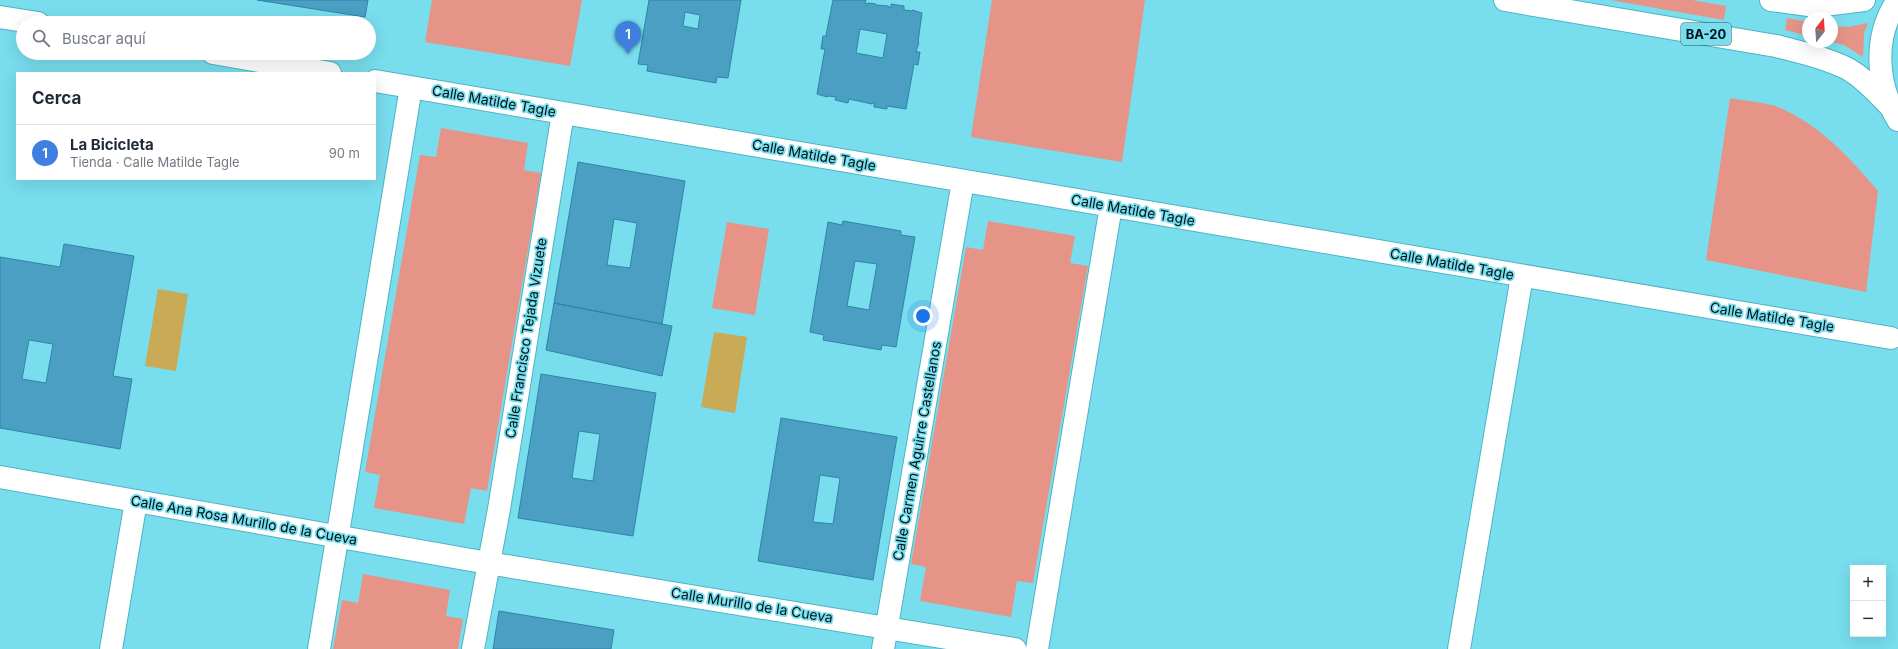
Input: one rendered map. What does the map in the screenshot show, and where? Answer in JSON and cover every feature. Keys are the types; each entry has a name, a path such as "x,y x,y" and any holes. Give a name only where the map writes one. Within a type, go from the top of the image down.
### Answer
{"main road":[{"name":"BA-20","path":"1505,0 1776,46 1808,54 1848,69 1868,83 1894,113"},
{"path":"1771,0 1816,6 1864,0"},
{"name":"BA-20","path":"1894,113 1881,77 1880,48 1888,19 1898,0"},
{"path":"1,21 16,22"},
{"path":"254,60 324,72"},
{"name":"Calle Matilde Tagle","path":"376,81 1891,338"},
{"path":"319,649 411,87"},
{"name":"Calle Francisco Tejada Vizuete","path":"473,649 499,509 563,113"},
{"name":"Calle Carmen Aguirre Castellanos","path":"883,649 963,181"},
{"path":"1037,649 1111,206"},
{"path":"1459,649 1522,276"},
{"name":"Calle Ana Rosa Murillo de la Cueva","path":"0,476 488,563"},
{"path":"111,649 136,501"},
{"name":"Calle Murillo de la Cueva","path":"488,563 1015,649"}],"shaded area":[{"path":"432,0 582,0 570,66 425,42"},
{"path":"992,0 1145,0 1122,162 971,137"},
{"path":"1610,0 1692,0 1726,6 1724,20"},
{"path":"1787,18 1802,21 1802,34 1785,30"},
{"path":"1868,23 1864,33 1863,57 1844,45 1838,44 1838,26 1848,27"},
{"path":"1730,98 1773,105 1793,114 1820,132 1833,143 1845,154 1878,191 1866,292 1706,260"},
{"path":"441,128 528,143 524,170 541,173 487,491 471,488 464,524 374,508 380,475 365,472 420,155 436,157"},
{"path":"988,221 1075,236 1070,263 1088,266 1033,583 1017,581 1011,617 920,601 926,567 911,564 966,247 983,250"},
{"path":"727,222 769,229 755,315 712,308"},
{"path":"158,289 188,294 176,371 145,366"},
{"path":"714,332 747,337 735,413 701,407"},
{"path":"363,574 450,590 446,616 463,619 458,649 333,649 342,600 358,603"}],"building":[{"path":"257,0 368,0 365,16"},
{"path":"649,0 741,0 728,78 717,77 716,83 647,71 648,65 638,64","holes":["685,12 700,15 698,29 683,26"]},
{"path":"833,0 866,0 865,3 868,4 888,6 891,8 891,4 904,6 904,10 912,10 922,13 919,42 916,52 920,52 918,65 914,64 906,109 887,106 887,109 874,107 874,103 872,104 849,99 848,103 835,100 836,97 827,97 817,94 825,49 821,49 823,36 827,36","holes":["860,29 887,34 883,58 856,53"]},
{"path":"578,162 685,181 662,324 554,303","holes":["614,219 637,223 630,268 607,265"]},
{"path":"843,221 901,231 901,235 915,237 896,347 882,345 881,350 823,340 824,335 810,332 828,222 842,225","holes":["855,261 877,264 869,310 847,306"]},
{"path":"64,244 134,256 113,376 132,379 120,449 0,428 0,257 60,267","holes":["29,340 53,344 46,383 22,379"]},
{"path":"554,303 672,326 662,376 546,350"},
{"path":"541,374 656,393 633,536 518,518","holes":["579,431 600,434 593,481 572,478"]},
{"path":"781,418 897,437 873,580 758,561","holes":["820,475 840,478 833,524 813,522"]},
{"path":"499,611 614,630 611,649 493,649"}],"place":[{"name":"La Bicicleta","path":"628,54"}]}
